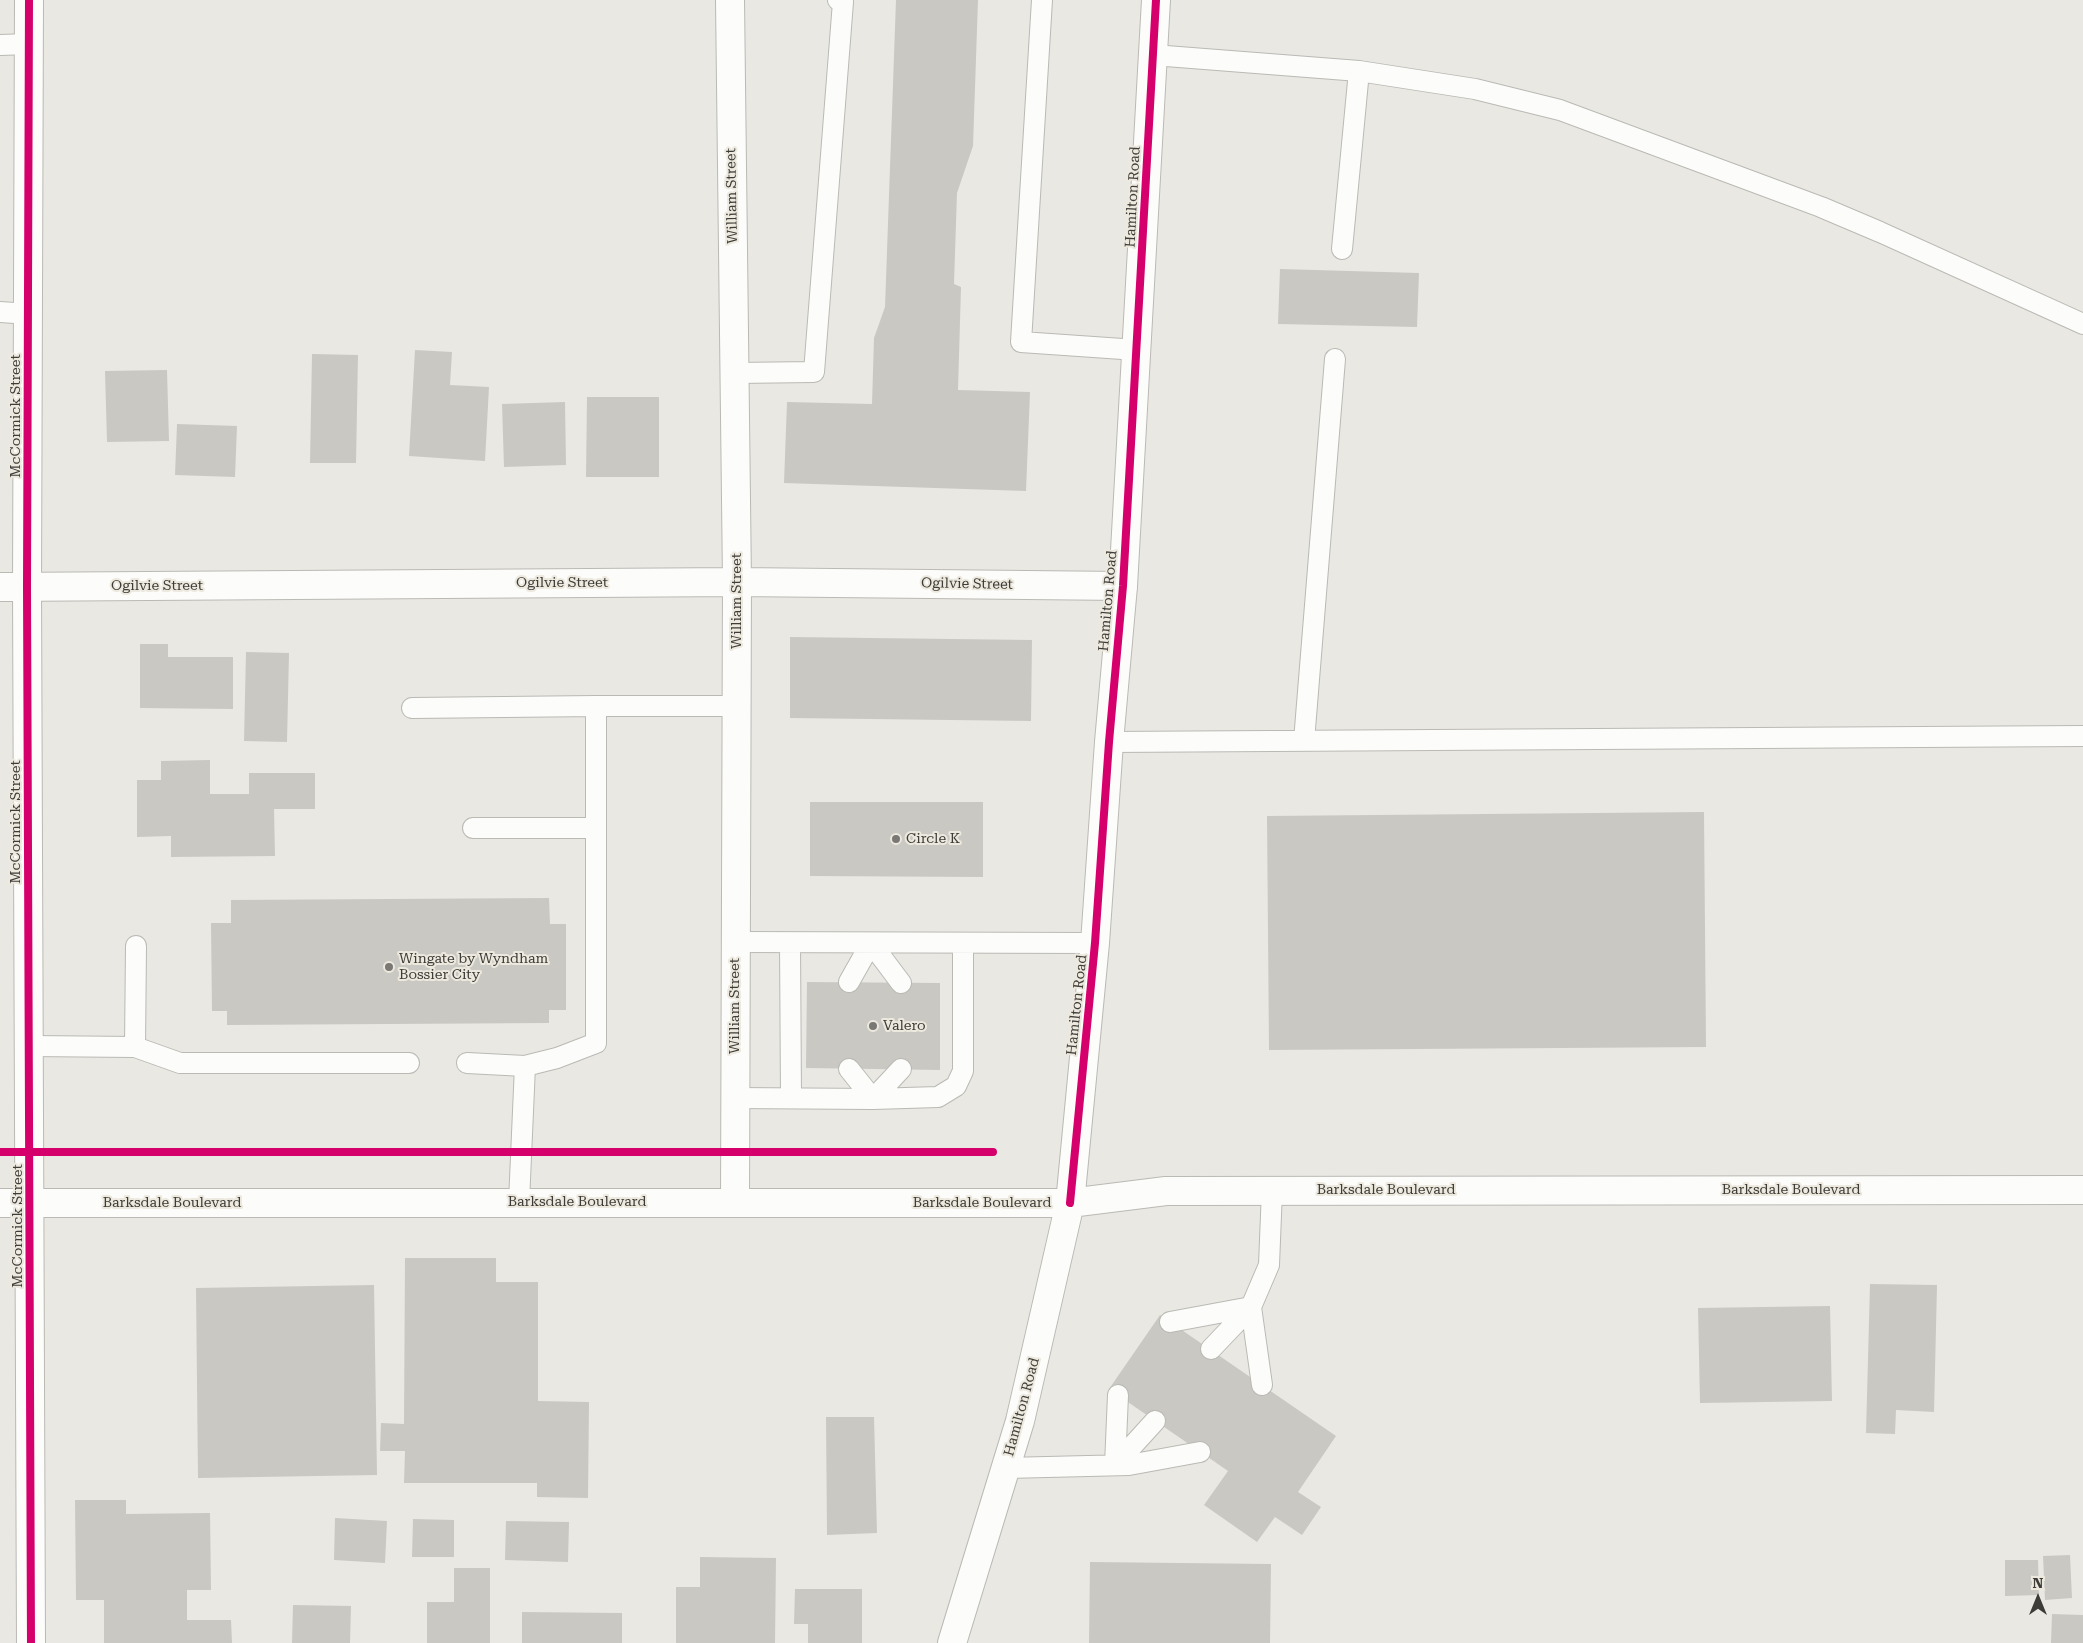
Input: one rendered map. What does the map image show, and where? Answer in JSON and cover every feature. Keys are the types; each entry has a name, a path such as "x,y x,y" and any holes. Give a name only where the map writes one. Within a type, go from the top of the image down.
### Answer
{"street":[{"name":"McCormick Street","path":"29,0 27,587 31,1643"},
{"name":"William Street","path":"730,0 737,582 735,1202"},
{"name":"Hamilton Road","path":"952,1643 1020,1422 1070,1203 1096,944 1109,742 1123,586 1156,0"},
{"name":"Ogilvie Street","path":"0,587 737,582 1123,586"},
{"name":"Barksdale Boulevard","path":"0,1203 1070,1203 1166,1191 2083,1190"}],"lane":[{"path":"734,373 814,372 843,2 838,0"},
{"path":"1042,0 1021,342 1137,350"},
{"path":"0,44 29,44"},
{"path":"1153,55 1359,71 1475,89 1560,110 1821,207 1888,235 2083,324"},
{"path":"1342,249 1359,71"},
{"path":"0,312 29,314"},
{"path":"1304,741 1335,359"},
{"path":"466,1064 525,1066 557,1058 596,1043 596,706"},
{"path":"412,708 737,706"},
{"path":"1109,742 2083,736"},
{"path":"473,828 596,828"},
{"path":"736,942 1096,944"},
{"path":"790,943 791,1098"},
{"path":"849,982 872,943"},
{"path":"872,943 902,983"},
{"path":"735,1098 873,1099 938,1097 956,1086 963,1071 963,944"},
{"path":"135,1047 136,946"},
{"path":"30,1046 135,1047 180,1063 409,1063"},
{"path":"519,1202 525,1066"},
{"path":"849,1069 873,1099"},
{"path":"873,1099 902,1069"},
{"path":"1211,1349 1251,1307 1269,1265 1272,1190"},
{"path":"1170,1322 1251,1307"},
{"path":"1251,1307 1262,1385"},
{"path":"1115,1465 1118,1395"},
{"path":"1115,1465 1155,1421"},
{"path":"1006,1468 1129,1465 1200,1452"}],"building":[{"path":"896,0 978,0 973,146 957,193 954,284 961,287 958,390 1030,392 1026,491 784,483 787,402 872,404 874,338 885,307"},
{"path":"1280,269 1419,273 1417,327 1278,324"},
{"path":"415,350 452,352 450,385 489,387 485,461 409,456"},
{"path":"312,354 358,355 356,463 310,463"},
{"path":"167,370 169,441 107,442 105,371"},
{"path":"587,397 659,397 659,477 586,477"},
{"path":"565,402 566,465 504,467 502,404"},
{"path":"177,424 237,426 235,477 175,475"},
{"path":"790,637 1032,640 1031,721 790,718"},
{"path":"140,644 168,644 168,657 233,657 233,709 140,708"},
{"path":"246,652 289,653 287,742 244,741"},
{"path":"210,760 210,794 249,794 249,773 315,773 315,809 274,809 275,856 171,857 171,836 137,837 137,780 161,780 161,761"},
{"name":"Circle K","path":"810,802 983,802 983,877 810,876"},
{"path":"1704,812 1706,1047 1269,1050 1267,816"},
{"name":"Wingate by Wyndham Bossier City","path":"549,898 550,924 566,924 566,1010 549,1010 549,1023 227,1025 227,1011 212,1011 211,923 231,923 231,900"},
{"name":"Valero","path":"807,982 940,983 940,1070 806,1068"},
{"path":"405,1258 496,1258 496,1282 538,1282 538,1401 589,1402 588,1498 537,1497 537,1483 404,1483 405,1451 380,1451 381,1423 404,1424"},
{"path":"1870,1284 1937,1285 1934,1412 1896,1410 1895,1434 1866,1433"},
{"path":"374,1285 377,1475 198,1478 196,1288"},
{"path":"1830,1306 1832,1401 1700,1403 1698,1308"},
{"path":"1160,1315 1336,1436 1298,1492 1321,1507 1302,1535 1275,1517 1257,1542 1204,1505 1228,1471 1109,1389"},
{"path":"826,1417 874,1417 877,1533 827,1535"},
{"path":"75,1500 126,1500 126,1514 210,1513 211,1590 187,1590 187,1620 231,1620 232,1643 104,1643 104,1600 76,1600"},
{"path":"335,1518 387,1521 385,1563 334,1560"},
{"path":"413,1519 454,1520 454,1557 412,1557"},
{"path":"506,1521 569,1522 568,1562 505,1560"},
{"path":"2070,1555 2072,1598 2045,1600 2043,1556"},
{"path":"700,1557 776,1558 775,1643 676,1643 676,1587 700,1587"},
{"path":"2005,1560 2038,1560 2039,1595 2005,1596"},
{"path":"1090,1562 1271,1564 1270,1643 1089,1643"},
{"path":"454,1568 490,1568 490,1643 427,1643 427,1602 454,1602"},
{"path":"795,1589 862,1589 862,1643 808,1643 808,1624 794,1624"},
{"path":"293,1605 351,1606 350,1643 292,1643"},
{"path":"522,1612 622,1613 622,1643 522,1643"},
{"path":"2052,1614 2083,1615 2083,1643 2051,1643"}],"cycle path":[{"path":"29,0 27,587 31,1643"},
{"path":"1070,1203 1095,943 1109,742 1123,586 1156,0"},
{"path":"0,1152 993,1152"}],"place":[{"name":"Circle K","path":"896,839"},
{"name":"Wingate by Wyndham Bossier City","path":"389,967"},
{"name":"Valero","path":"873,1026"}]}
